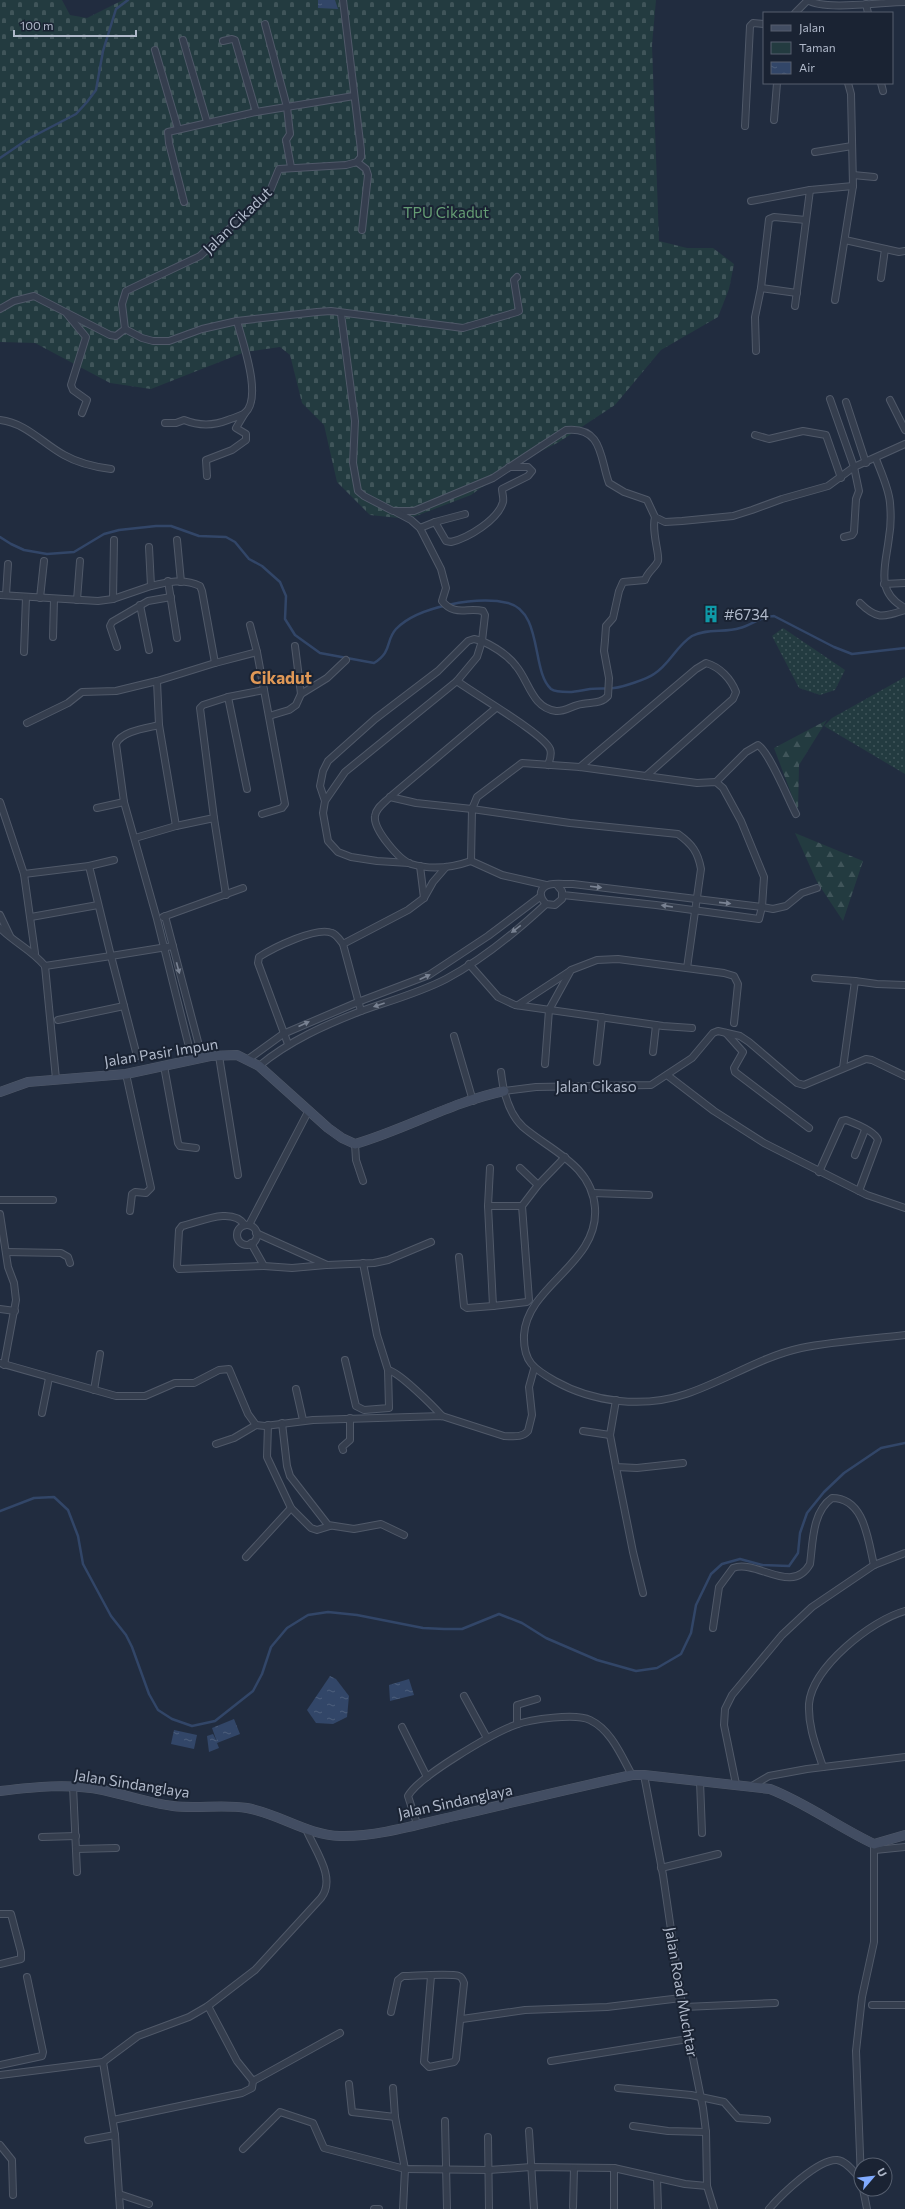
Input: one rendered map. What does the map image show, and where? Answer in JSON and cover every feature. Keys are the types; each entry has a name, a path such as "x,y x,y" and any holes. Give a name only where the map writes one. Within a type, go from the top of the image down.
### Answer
{"street":[{"path":"343,0 361,150 361,157 357,162 366,169 368,175 362,230"},
{"path":"796,12 808,0 814,4 831,5 905,2"},
{"path":"866,4 868,12"},
{"path":"831,5 833,12"},
{"path":"745,126 750,26 753,23 763,24"},
{"path":"265,24 287,107 290,134 286,140 291,167"},
{"path":"223,41 232,39 235,40 256,112"},
{"path":"183,40 207,122"},
{"path":"155,50 178,128"},
{"path":"774,120 777,84"},
{"path":"835,300 853,186 850,94 848,84"},
{"path":"881,84 883,91"},
{"path":"184,202 167,135 168,132 178,128 256,112 354,96"},
{"path":"815,152 852,146"},
{"name":"Jalan Cikadut","path":"125,328 122,304 126,291 200,256 270,191 278,170 291,167 346,166 357,162"},
{"path":"853,175 874,177"},
{"path":"751,201 810,190 853,186"},
{"path":"795,306 810,190"},
{"path":"756,351 755,317 761,288 769,219 774,217 806,220"},
{"path":"845,240 899,252 905,251"},
{"path":"881,278 885,249"},
{"path":"0,308 14,301 34,296 110,335 116,336 125,328 142,338 153,341 169,341 202,329 237,321 331,311 341,314 463,328 519,311 514,286 514,280 517,277"},
{"path":"761,288 797,293"},
{"path":"65,312 86,337 70,385 73,390 87,400 82,413"},
{"path":"341,314 355,421 353,464 358,491 364,496 411,520 420,528 441,569 445,581 442,601 447,607 462,612 483,612 485,615 482,641 477,657 457,681 345,772 330,790 325,801 323,813 328,840 338,852 351,857 377,861 408,863 420,866 446,867 471,862 502,875 546,885 552,883 557,885 573,884 772,909 786,906 802,893 818,888"},
{"path":"207,476 206,460 232,450 246,440 246,434 236,428 250,404 254,388 237,321"},
{"path":"830,398 854,467 859,491 856,499 854,532 852,535 844,537"},
{"path":"890,400 905,430"},
{"path":"846,402 866,463"},
{"path":"165,423 176,423 184,420 194,424 216,425 245,413"},
{"path":"0,420 16,424 31,432 65,456 82,463 111,469"},
{"path":"325,801 320,786 323,771 328,761 375,719 438,671 468,641 474,639 482,641 495,647 507,656 517,666 534,698 552,710 562,711 582,704 606,699 610,691 604,651 606,626 614,618 619,591 623,582 645,580 647,573 657,562 658,556 653,529 655,517 647,500 624,492 609,483 599,447 587,434 574,430 566,430 493,478 414,512 394,510"},
{"path":"756,435 769,439 803,431 823,434 828,438 830,450 841,478"},
{"path":"655,517 665,522 733,516 828,486 841,478 854,467 876,459 905,444"},
{"path":"876,459 890,501 890,532 886,556 884,584 893,602 905,609"},
{"path":"435,522 446,540 451,542 474,532 487,523 503,502 502,489 528,476 532,471 528,467 508,467"},
{"path":"420,528 435,522 465,514"},
{"path":"113,599 114,540"},
{"path":"178,540 181,582"},
{"path":"149,547 151,586"},
{"path":"40,598 44,561"},
{"path":"77,600 80,561"},
{"path":"8,564 3,595 77,600 113,599 168,581 196,584 202,591 215,663"},
{"path":"168,581 177,638"},
{"path":"884,584 905,583"},
{"path":"24,652 26,597"},
{"path":"117,647 110,626 116,618 140,604 171,597"},
{"path":"53,637 54,599"},
{"path":"889,615 893,602"},
{"path":"860,603 870,613 881,617 905,609"},
{"path":"140,604 149,650"},
{"path":"250,625 257,652 285,804 282,808 262,814"},
{"path":"269,716 289,710 296,705 301,694 295,646"},
{"path":"27,723 68,703 82,692 116,691 157,681 257,652"},
{"path":"301,694 327,678 346,660"},
{"path":"580,767 696,669 706,663 712,664 732,682 736,692 733,699 646,776"},
{"path":"157,681 159,725 176,826"},
{"path":"457,681 527,728 546,744 550,749 551,758 548,765"},
{"path":"226,895 214,818 200,708 203,705 228,697 264,690"},
{"path":"228,697 247,788"},
{"path":"408,863 398,856 377,826 375,817 379,807 496,708"},
{"path":"159,725 130,734 117,741 116,744 124,802 157,919 163,948 192,1059"},
{"path":"716,782 746,752 758,745 764,749 769,758 796,814"},
{"path":"471,862 472,809 477,797 517,766 528,763 580,767 697,783 716,782 724,788 758,859 764,877 762,907 759,919 563,895"},
{"path":"390,797 416,803 472,809 570,823 678,834 690,842 698,856 701,869 698,900 687,968"},
{"path":"0,802 24,874 35,953"},
{"path":"96,808 124,802"},
{"path":"135,838 176,826 214,818"},
{"path":"24,874 89,866 114,860"},
{"path":"89,866 137,1056"},
{"path":"420,866 424,898"},
{"path":"343,944 408,910 424,898 433,882 446,867"},
{"path":"247,1060 283,1034 358,1002 429,975 488,936 541,896 541,892 546,885"},
{"path":"557,885 563,895"},
{"path":"157,919 243,888"},
{"path":"259,1066 288,1044 361,1011 409,995 446,979 523,924 546,904 555,905 562,899 563,895"},
{"path":"541,896 546,904"},
{"path":"31,917 98,905"},
{"path":"0,915 13,941"},
{"path":"165,916 202,1057"},
{"path":"0,928 13,941 35,953 45,966 56,1079"},
{"path":"288,1044 283,1034 258,963 259,957 308,934 322,930 334,933 343,944 361,1011"},
{"path":"45,966 173,946"},
{"path":"518,1005 571,970 597,960 618,959 724,973 736,979 738,984 734,1023"},
{"path":"468,964 498,997 518,1005 656,1025 692,1028"},
{"path":"545,1064 549,1010 571,970"},
{"path":"815,978 877,984 905,984"},
{"path":"843,1068 855,981"},
{"path":"58,1020 124,1006"},
{"path":"597,1062 602,1017"},
{"path":"653,1052 656,1025"},
{"path":"184,1030 194,1027"},
{"path":"725,1032 749,1042 801,1084 807,1085 866,1059 872,1060 905,1076"},
{"path":"725,1032 743,1052 734,1068 735,1072 809,1128"},
{"name":"Jalan Cikaso","path":"504,1092 536,1087 651,1086 697,1053 712,1033 725,1032"},
{"path":"454,1036 473,1100"},
{"name":"Jalan Pasir Impun","path":"0,1092 28,1082 126,1074 202,1057 237,1055 259,1066 328,1128 342,1138 355,1144"},
{"path":"219,1056 238,1175"},
{"path":"164,1066 178,1143 180,1146 196,1148"},
{"path":"501,1072 504,1092 513,1112 522,1126 565,1157 578,1169 593,1193 594,1220 590,1238 572,1264 534,1307 527,1321 524,1348 534,1369 574,1389 616,1400 646,1402 686,1394 760,1361 801,1348 905,1334"},
{"path":"126,1074 151,1188 146,1193 135,1192 132,1194 130,1211"},
{"path":"667,1075 742,1130 859,1191 889,1204 905,1208"},
{"path":"363,1181 356,1160 355,1144 473,1100 504,1092"},
{"path":"264,1266 250,1244 243,1243 237,1238 238,1230 247,1225 309,1110"},
{"path":"820,1172 842,1121 846,1120 875,1134 878,1140 859,1191"},
{"path":"855,1155 865,1130"},
{"path":"459,1257 464,1306 467,1308 527,1302 529,1300 522,1206 538,1185 565,1157"},
{"path":"490,1168 488,1206 493,1306"},
{"path":"520,1168 538,1185"},
{"path":"593,1193 649,1195"},
{"path":"0,1200 53,1200"},
{"path":"488,1206 522,1206"},
{"path":"0,1214 1,1229 8,1267 16,1292 15,1311 2,1364 116,1396 145,1396 175,1383 194,1383 219,1370 228,1369 248,1414 256,1425"},
{"path":"327,1265 256,1233 254,1228 247,1225 241,1219 232,1216 220,1216 182,1226 179,1230 176,1266 179,1269 264,1266 292,1268 374,1263 388,1260 431,1242"},
{"path":"250,1244 254,1241 256,1233"},
{"path":"6,1252 61,1253 68,1257 70,1263"},
{"path":"345,1360 354,1403 364,1410 384,1410 389,1407 388,1370 378,1335 363,1263"},
{"path":"0,1267 8,1267"},
{"path":"0,1309 15,1311"},
{"path":"94,1390 100,1354"},
{"path":"216,1444 234,1438 256,1425 268,1425 303,1420 350,1418 442,1416 504,1436 523,1435 528,1431 532,1414 529,1387 534,1369"},
{"path":"388,1370 396,1373 428,1400 442,1416"},
{"path":"42,1413 49,1378"},
{"path":"296,1389 303,1420"},
{"path":"616,1400 610,1435 633,1552 643,1593"},
{"path":"343,1450 342,1447 350,1440 350,1418"},
{"path":"282,1423 287,1466 290,1476 330,1526"},
{"path":"268,1425 267,1457 291,1508 311,1528 317,1530 330,1526 354,1529 381,1524 404,1535"},
{"path":"582,1431 610,1435"},
{"path":"616,1467 637,1468 683,1463"},
{"path":"713,1628 719,1587 732,1568 746,1566 777,1577 792,1577 803,1574 810,1564 816,1521 821,1508 832,1498 841,1498 849,1502 859,1514 866,1527 874,1565"},
{"path":"246,1557 291,1508"},
{"path":"736,1784 725,1737 726,1704 766,1654 807,1612 874,1565 905,1553"},
{"path":"823,1767 810,1725 810,1703 814,1688 828,1665 858,1637 884,1619 905,1611"},
{"path":"464,1696 487,1738"},
{"path":"517,1724 517,1705 537,1699"},
{"path":"418,1824 408,1796 427,1777 487,1738 517,1724 578,1717 590,1720 611,1738 632,1775"},
{"path":"402,1727 427,1777"},
{"path":"752,1786 769,1776 823,1767 905,1757"},
{"name":"Jalan Sindanglaya","path":"0,1791 35,1786 73,1786 102,1790 174,1806 247,1808 284,1818 306,1829 325,1835 341,1836 360,1835 418,1824 632,1775 644,1774 770,1789 785,1795 874,1847"},
{"name":"Jalan Road Muchtar","path":"644,1774 661,1868 688,2039 701,2097 706,2132 707,2186 714,2209"},
{"path":"700,1781 702,1833"},
{"path":"73,1786 77,1872"},
{"path":"0,2075 103,2062 138,2036 189,2017 208,2006 255,1970 324,1894 327,1887 327,1878 306,1829"},
{"path":"874,1847 905,1835"},
{"path":"42,1837 76,1836"},
{"path":"874,1847 905,1847"},
{"path":"860,2157 856,2051 862,1997 874,1942 874,1847"},
{"path":"76,1849 116,1848"},
{"path":"661,1868 718,1854"},
{"path":"0,1914 11,1914 21,1952 21,1959 0,1964"},
{"path":"391,2012 400,1977 431,1976 459,1976 463,1978 462,2019 456,2059 454,2062 429,2067 424,2062 431,1976"},
{"path":"0,2065 42,2056 43,2052 27,1977"},
{"path":"462,2019 525,2010 607,2007 681,1998"},
{"path":"684,2007 775,2004"},
{"path":"872,2005 905,2005"},
{"path":"113,2120 242,2093 252,2088 253,2081 237,2061 208,2006"},
{"path":"253,2081 340,2033"},
{"path":"551,2061 688,2039"},
{"path":"103,2062 115,2135 120,2209"},
{"path":"350,2084 349,2111 395,2118"},
{"path":"393,2088 395,2118 405,2169 403,2209"},
{"path":"618,2088 701,2097 726,2103 738,2118 768,2120"},
{"path":"243,2149 280,2112 313,2123 324,2148 405,2169 429,2168 446,2170 489,2170 531,2167 614,2168 685,2184 707,2186"},
{"path":"445,2121 447,2209"},
{"path":"633,2126 706,2132"},
{"path":"529,2131 534,2209"},
{"path":"88,2140 115,2135"},
{"path":"488,2137 489,2209"},
{"path":"0,2145 12,2160 14,2195"},
{"path":"769,2209 779,2196 799,2180 824,2164 837,2160 846,2163 853,2171"},
{"path":"573,2207 574,2168"},
{"path":"614,2168 614,2209"},
{"path":"658,2178 658,2209"},
{"path":"119,2194 149,2204"},
{"path":"865,2197 867,2209"},
{"path":"374,2209 379,2209"}],"green space":[{"name":"TPU Cikadut","path":"0,0 62,0 70,15 87,18 123,0 656,0 652,45 659,241 687,248 713,248 734,264 729,289 718,317 661,350 615,405 559,442 510,467 471,495 408,519 370,515 337,482 324,425 302,403 290,355 280,347 245,352 151,389 110,383 35,343 0,342"},
{"path":"783,628 845,670 835,690 820,695 799,688 772,636"},
{"path":"905,677 905,774 824,726 832,718"},
{"path":"827,720 799,765 798,812 774,748"},
{"path":"795,833 863,861 843,921 817,882"}],"water":[{"path":"318,0 335,0 338,9 318,8"},
{"path":"330,1676 336,1679 349,1696 347,1717 333,1724 316,1723 307,1710"},
{"path":"409,1679 414,1695 390,1701 389,1685"},
{"path":"234,1719 240,1734 217,1743 219,1748 209,1752 207,1736 213,1734 217,1742 212,1728"},
{"path":"174,1730 197,1735 194,1749 171,1744"}],"waterway":[{"path":"0,158 28,139 76,114 87,102 96,90 103,51 116,9 128,0"},
{"path":"0,537 24,550 47,554 74,552 104,534 119,530 156,526 171,526 199,536 226,537 235,542 249,559 262,566 280,582 286,596 285,619 295,635 320,653 374,663 384,654 396,629 406,621 419,614 433,609 465,602 495,601 508,603 519,609 527,618 532,629 545,681 551,689 559,692 614,688 635,682 651,676 660,670 686,640 692,636 704,632 740,628 769,616 774,616 834,647 852,654 905,648"},
{"path":"0,1511 34,1498 54,1497 68,1510 78,1536 83,1564 111,1616 126,1635 132,1647 149,1694 158,1710 172,1719 192,1726 215,1721 253,1691 262,1674 271,1647 287,1628 308,1615 328,1612 357,1615 423,1628 444,1629 462,1629 499,1614 522,1623 546,1638 597,1660 636,1671 657,1668 681,1654 691,1633 696,1605 711,1574 722,1564 740,1559 762,1565 789,1566 798,1553 800,1533 807,1513 824,1492 844,1473 881,1448 905,1443"}],"place":[{"name":"#6734","path":"711,614"}],"district":[{"name":"Cikadut","path":"281,677"}]}
